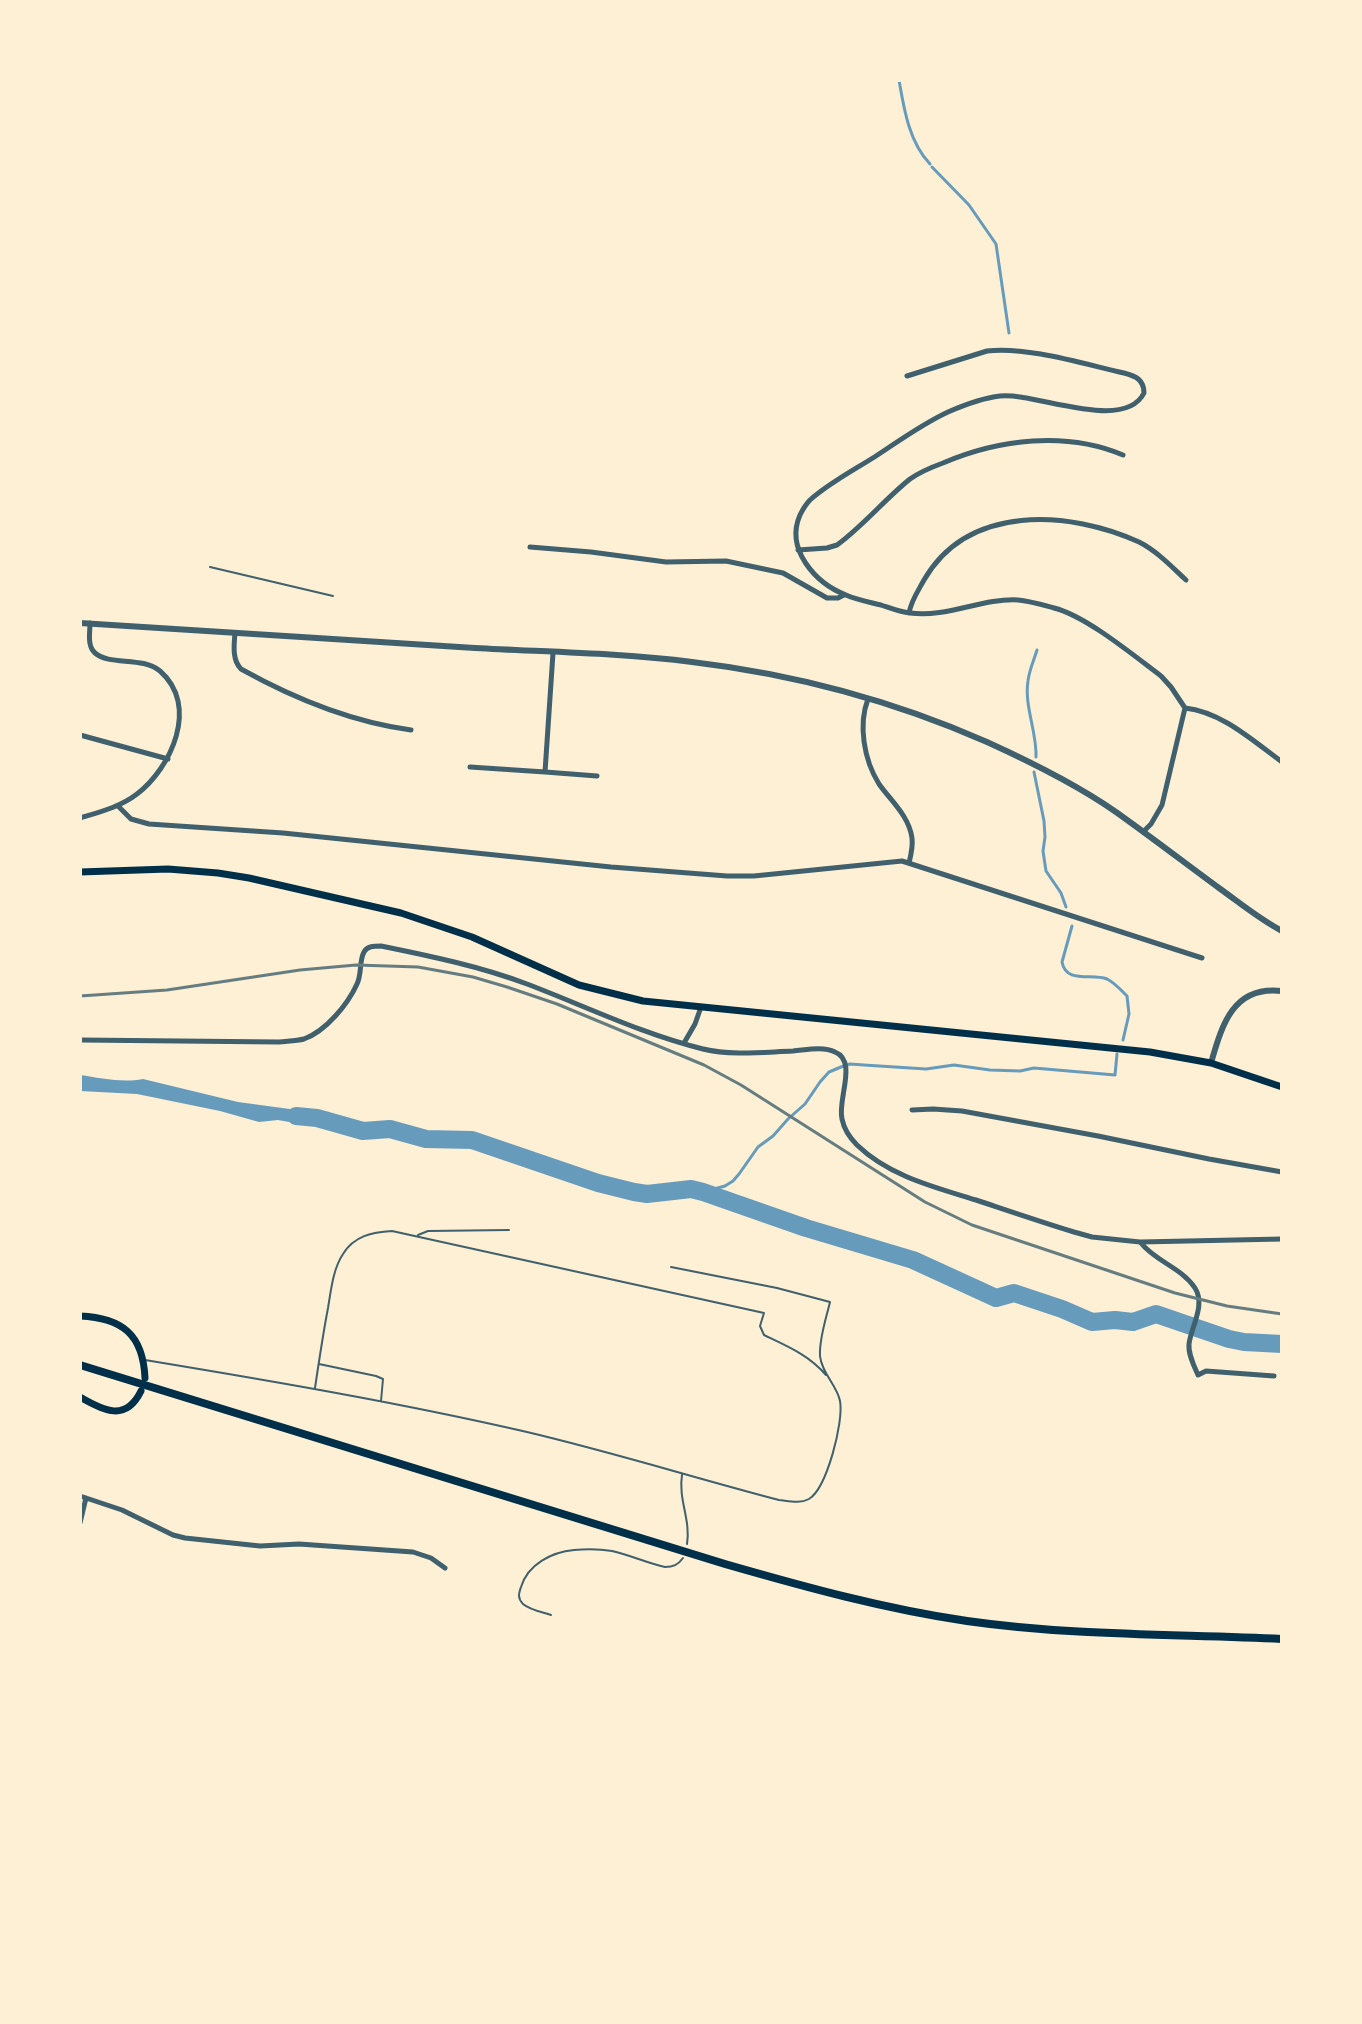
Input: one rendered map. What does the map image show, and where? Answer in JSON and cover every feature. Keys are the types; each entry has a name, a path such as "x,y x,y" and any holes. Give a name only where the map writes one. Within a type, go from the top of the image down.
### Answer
{"main road":[{"path":"80,872 191,870 272,883 428,921 472,937 560,978 643,1001 1139,1051 1211,1063 1282,1087"},
{"path":"80,1316 107,1319 129,1330 143,1359 145,1378"},
{"path":"80,1365 713,1560 882,1606 968,1621 1049,1630 1282,1639"},
{"path":"80,1397 105,1410 117,1412 132,1406 141,1391"}],"street":[{"path":"907,376 987,351 1005,350 1132,375 1143,383 1144,393 1137,402 1113,410 1100,411 1003,395 946,413 885,449 811,499 805,505 795,533 798,550 810,569 844,595 909,613 946,612 985,603 1019,600 1070,612 1161,676 1185,708 1162,805 1143,832"},
{"path":"798,550 837,545 912,478 976,450 1008,443 1059,441 1098,446 1123,455"},
{"path":"909,613 912,601 933,564 947,550 976,531 1019,521 1071,521 1132,540 1155,552 1186,580"},
{"path":"530,547 666,562 726,561 783,573 827,598 844,595"},
{"path":"80,623 645,657 694,662 782,678 868,699 954,728 1019,757 1096,799 1282,931"},
{"path":"80,818 118,806 150,782 168,759 179,721 178,703 169,681 150,665 98,655 91,646 90,623"},
{"path":"235,633 234,656 241,669 338,713 383,726 411,730"},
{"path":"545,772 553,653"},
{"path":"868,699 863,717 866,753 879,783 910,829 913,838 909,863"},
{"path":"1185,708 1213,715 1282,762"},
{"path":"80,735 168,759"},
{"path":"470,767 597,776"},
{"path":"118,806 131,819 149,824 272,832 596,866 727,876 888,862 909,863 1202,958"},
{"path":"80,1040 279,1042 304,1039 319,1030 344,1005 357,984 364,951 381,946 472,966 642,1031 702,1049 755,1053 821,1049 838,1053 847,1071 841,1101 842,1121 849,1137 884,1165 928,1185 1092,1237 1140,1242 1282,1239"},
{"path":"1211,1063 1223,1026 1234,1006 1254,994 1282,991"},
{"path":"684,1043 701,1007"},
{"path":"912,1110 962,1111 1282,1172"},
{"path":"1140,1242 1146,1250 1193,1285 1197,1292 1197,1318 1188,1347 1198,1375 1206,1371 1274,1376"},
{"path":"80,1523 83,1497 122,1510 185,1538 260,1546 299,1544 413,1552 431,1558 445,1568"}],"lane":[{"path":"210,567 333,596"},
{"path":"417,1236 428,1231 509,1230"},
{"path":"143,1359 315,1389 523,1431 795,1502 810,1498 824,1480 840,1419 839,1397 827,1377 797,1350 764,1335 760,1326 764,1313 392,1231 375,1231 357,1239 342,1254 331,1287 315,1389"},
{"path":"671,1267 830,1302 820,1357 827,1377"},
{"path":"319,1364 383,1379 381,1402"},
{"path":"682,1472 681,1501 689,1528 687,1544"},
{"path":"551,1615 529,1608 520,1601 519,1595 527,1574 552,1555 577,1550 608,1550 665,1567 675,1566 683,1558"}],"water":[{"path":"80,1075 119,1080 143,1079 238,1102 317,1113 315,1122 306,1125 278,1120 259,1122 137,1094 80,1091"}],"waterway":[{"path":"899,80 912,135 930,164"},
{"path":"932,167 969,205 996,244 1009,333"},
{"path":"1036,757 1027,690 1037,650"},
{"path":"1034,772 1044,821 1046,871 1061,893 1066,907"},
{"path":"1072,926 1062,962 1064,969 1074,975 1107,979 1127,996 1129,1014 1123,1040"},
{"path":"703,1192 733,1181 758,1147 805,1104 829,1072 841,1067 850,1064 926,1069 954,1065 990,1070 1034,1068 1115,1075 1117,1054"},
{"path":"296,1116 317,1118 363,1131 390,1129 426,1139 472,1140 598,1183 634,1192 647,1194 691,1189 703,1192 806,1228 913,1260 996,1298 1014,1293 1092,1322 1133,1322 1156,1314 1229,1339 1282,1344"}],"railway":[{"path":"80,996 167,990 356,965 418,967 473,977 557,1004 704,1065 741,1085 925,1202 972,1225 1175,1293 1227,1306 1282,1314"}]}
